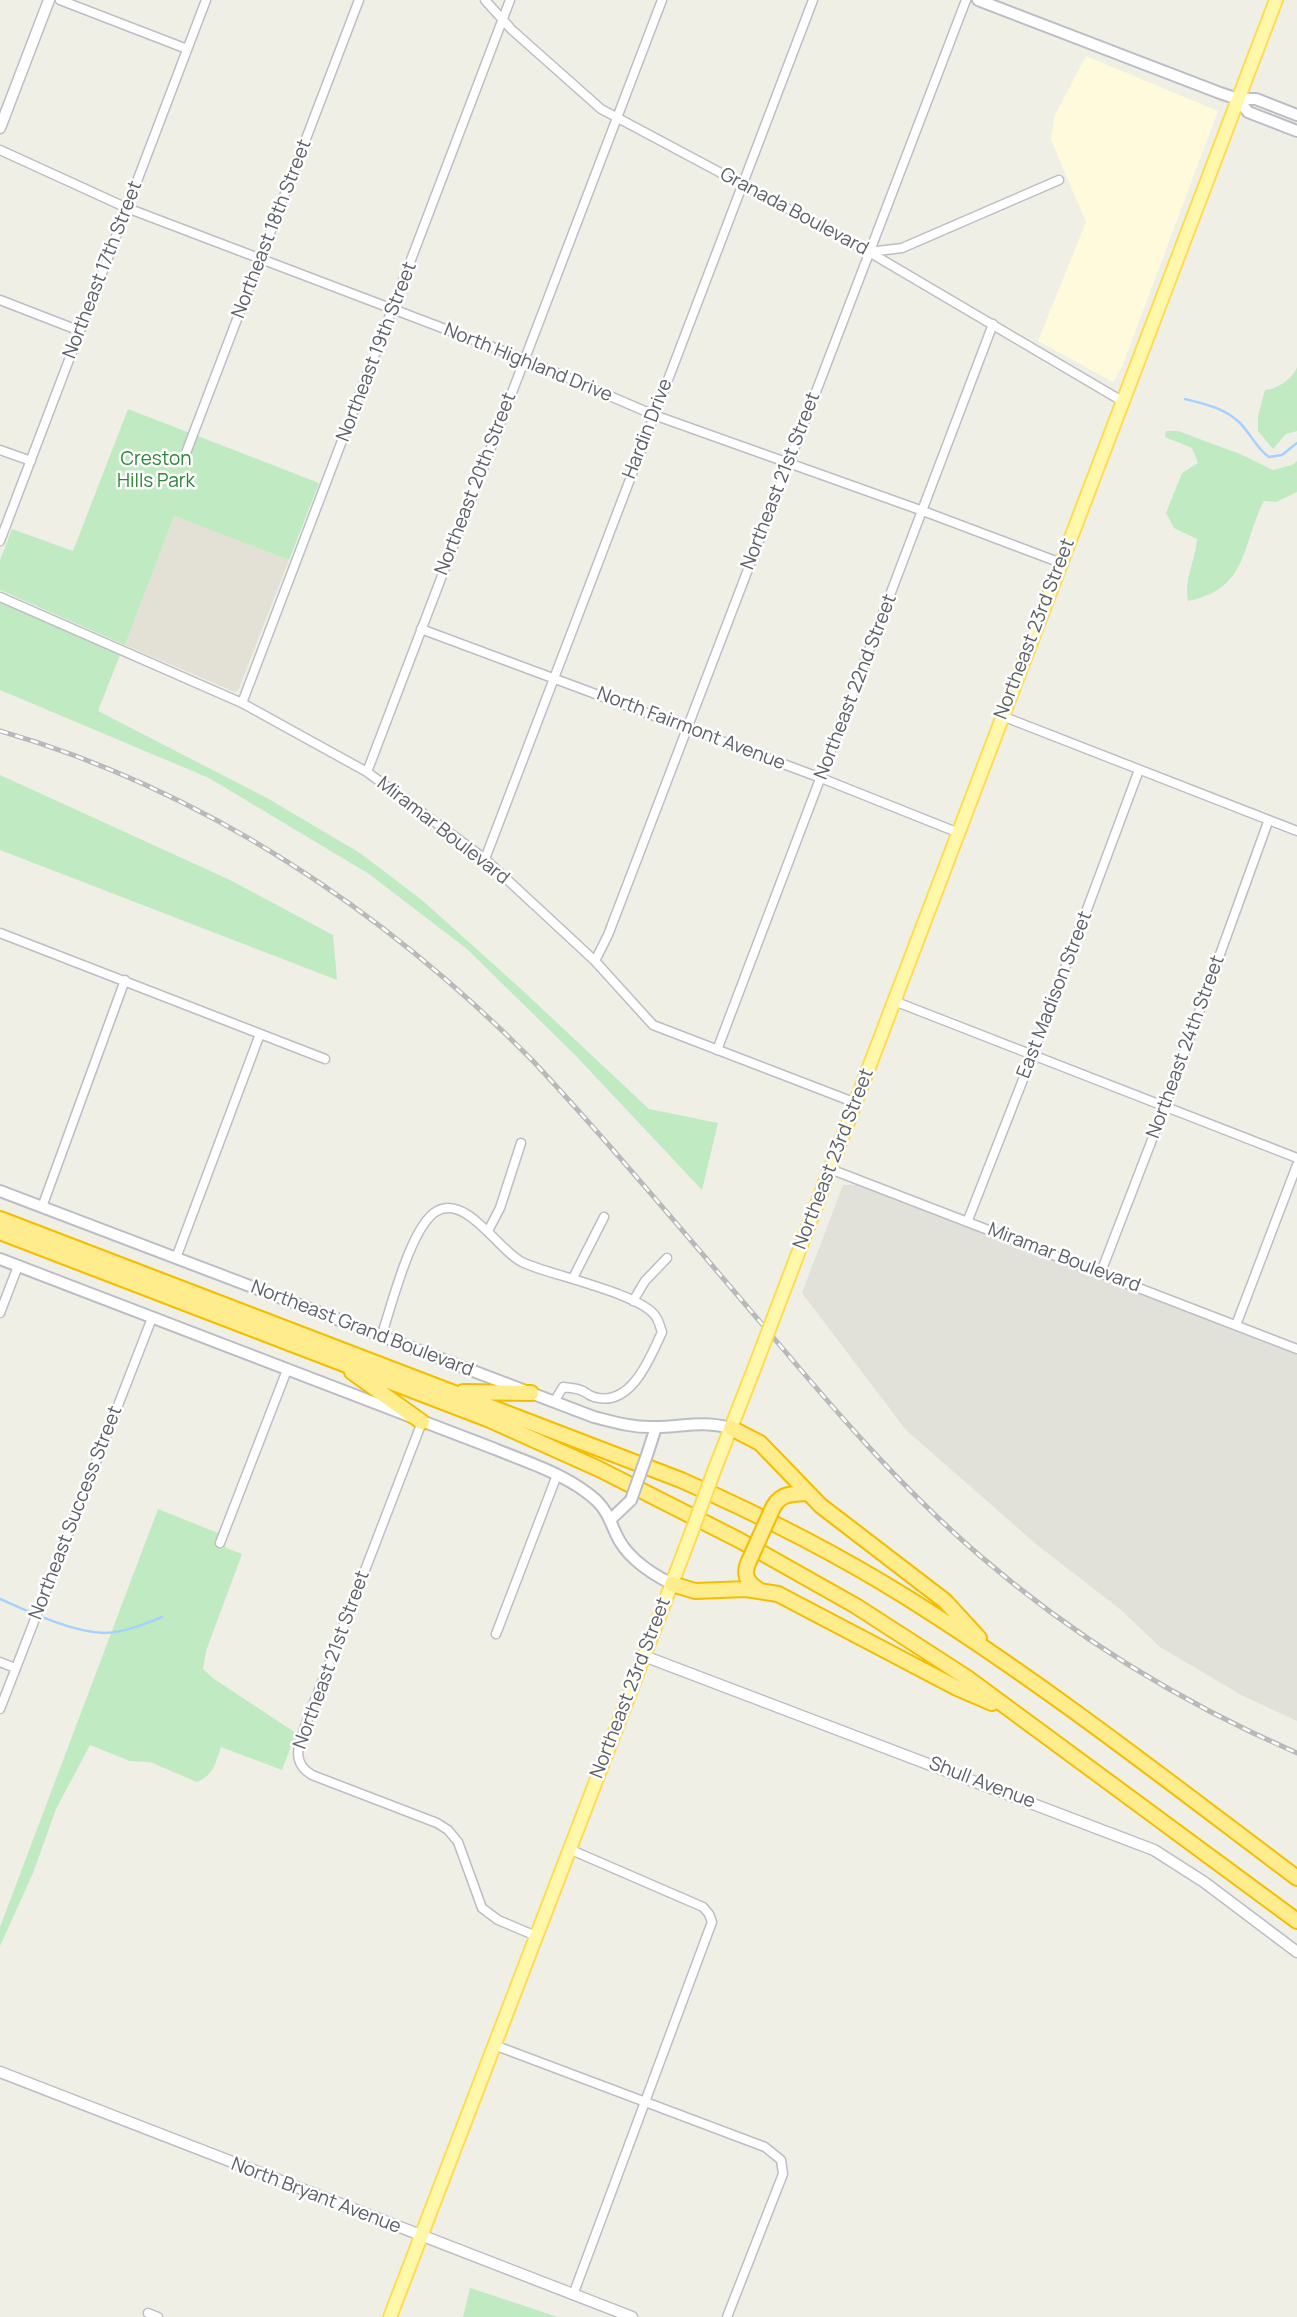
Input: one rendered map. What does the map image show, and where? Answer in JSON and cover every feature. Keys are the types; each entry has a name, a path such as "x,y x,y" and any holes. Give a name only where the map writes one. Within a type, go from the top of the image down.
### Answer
{"highway":[{"path":"0,1219 681,1480 753,1512 904,1595 997,1656 1297,1878"},
{"path":"0,1233 337,1360 521,1433 739,1539 915,1642 1020,1716 1297,1921"},
{"path":"337,1360 422,1422"},
{"path":"451,1391 531,1393"},
{"path":"731,1428 760,1443 807,1493 945,1601 997,1656"},
{"path":"760,1590 748,1581 746,1574 771,1512 786,1494 807,1493"},
{"path":"672,1584 695,1591 760,1590 778,1594 957,1688 1020,1716"}],"main road":[{"path":"978,0 1238,99 1256,99 1297,115"},
{"name":"Northeast 23rd Street","path":"390,2317 1276,0"},
{"path":"1238,99 1248,112 1297,131"},
{"name":"Northeast Grand Boulevard","path":"0,1191 594,1418 656,1427 691,1423 731,1428"},
{"path":"0,1259 556,1475 582,1488 598,1503 611,1519 616,1535 628,1551 655,1576 672,1584"},
{"path":"611,1519 631,1500 656,1427"}],"street":[{"path":"0,128 49,0"},
{"path":"60,0 187,49"},
{"name":"Northeast 17th Street","path":"0,541 206,0"},
{"name":"Northeast 18th Street","path":"184,458 359,0"},
{"name":"Granada Boulevard","path":"485,0 502,21 601,109 869,252 1122,401"},
{"name":"Northeast 19th Street","path":"242,703 510,0"},
{"name":"Northeast 20th Street","path":"367,772 662,0"},
{"name":"Hardin Drive","path":"485,859 813,0"},
{"name":"Northeast 21st Street","path":"595,961 608,935 966,0"},
{"name":"North Highland Drive","path":"0,150 127,208 524,359 654,415 1061,563"},
{"path":"869,252 902,248 1059,180"},
{"path":"0,300 80,331"},
{"name":"Northeast 22nd Street","path":"717,1050 993,324"},
{"path":"0,450 31,461"},
{"name":"Miramar Boulevard","path":"0,597 242,703 367,772 485,859 595,961 653,1025 856,1103"},
{"name":"North Fairmont Avenue","path":"421,629 821,778 959,833"},
{"path":"1002,716 1268,822 1297,831"},
{"name":"East Madison Street","path":"968,1220 1033,1055 1139,770"},
{"name":"Northeast 24th Street","path":"1101,1272 1165,1106 1268,822"},
{"path":"0,933 325,1059"},
{"path":"42,1207 125,980"},
{"path":"894,1001 1297,1158"},
{"path":"176,1258 260,1034"},
{"path":"488,1231 500,1208 521,1143"},
{"path":"1236,1325 1297,1166"},
{"name":"Miramar Boulevard","path":"830,1169 1297,1349"},
{"path":"381,1337 413,1242 437,1211 448,1209 466,1213 518,1260 536,1269 573,1278 633,1300 656,1315 662,1332 645,1366 624,1394 608,1398 594,1397 579,1389 563,1387 554,1402"},
{"path":"573,1278 604,1217"},
{"path":"633,1300 645,1281 667,1258"},
{"path":"0,1313 18,1266"},
{"name":"Northeast Success Street","path":"0,1709 152,1318"},
{"path":"220,1543 287,1370"},
{"name":"Northeast 21st Street","path":"422,1422 300,1739 297,1761 312,1775 448,1830 458,1842 482,1909 498,1920 536,1936"},
{"path":"496,1634 556,1475"},
{"name":"Shull Avenue","path":"645,1656 1154,1850 1204,1882 1297,1952"},
{"path":"0,1662 15,1668"},
{"path":"569,1849 703,1907 712,1922 573,2295"},
{"path":"494,2045 765,2147 781,2160 783,2174 727,2317"},
{"name":"North Bryant Avenue","path":"0,2072 632,2317"},
{"path":"149,2313 158,2317"}],"shaded area":[{"path":"1086,56 1218,111 1122,367 1113,382 1038,341 1086,222 1051,140 1054,117"},
{"path":"174,516 289,560 238,691 125,645"},
{"path":"843,1185 858,1185 1297,1355 1297,1721 1243,1696 1160,1647 1121,1610 1036,1544 906,1430 802,1293"}],"green space":[{"path":"1297,367 1297,431 1286,434 1273,449 1258,431 1258,416 1265,390 1284,383"},
{"name":"Creston Hills Park","path":"128,409 319,483 289,560 174,516 125,645 0,590 0,560 12,529 73,551"},
{"path":"1166,431 1178,431 1240,454 1273,470 1297,461 1297,492 1276,502 1264,501 1233,576 1208,595 1188,601 1187,585 1197,539 1174,528 1166,513 1182,473 1198,463 1192,448 1165,437"},
{"path":"0,603 120,655 98,711 267,798 360,853 423,901 649,1109 718,1123 702,1190 576,1056 467,949 369,874 209,778 0,690"},
{"path":"0,775 230,880 333,935 337,980 0,850"},
{"path":"158,1509 218,1533 226,1548 242,1554 206,1651 203,1669 296,1733 282,1770 221,1747 211,1772 197,1782 150,1762 130,1761 90,1745 56,1809 33,1873 0,1946 0,1927"},
{"path":"470,2288 558,2317 463,2317"}],"waterway":[{"path":"1185,399 1214,407 1234,418 1269,457 1282,455 1297,443"},
{"path":"0,1599 51,1620 92,1632 119,1631 162,1617"}],"railway":[{"path":"0,731 75,756 149,786 219,822 288,862 353,906 416,954 476,1006 533,1061 620,1158 839,1414 949,1529 1015,1585 1130,1666 1254,1734 1297,1753"}]}
